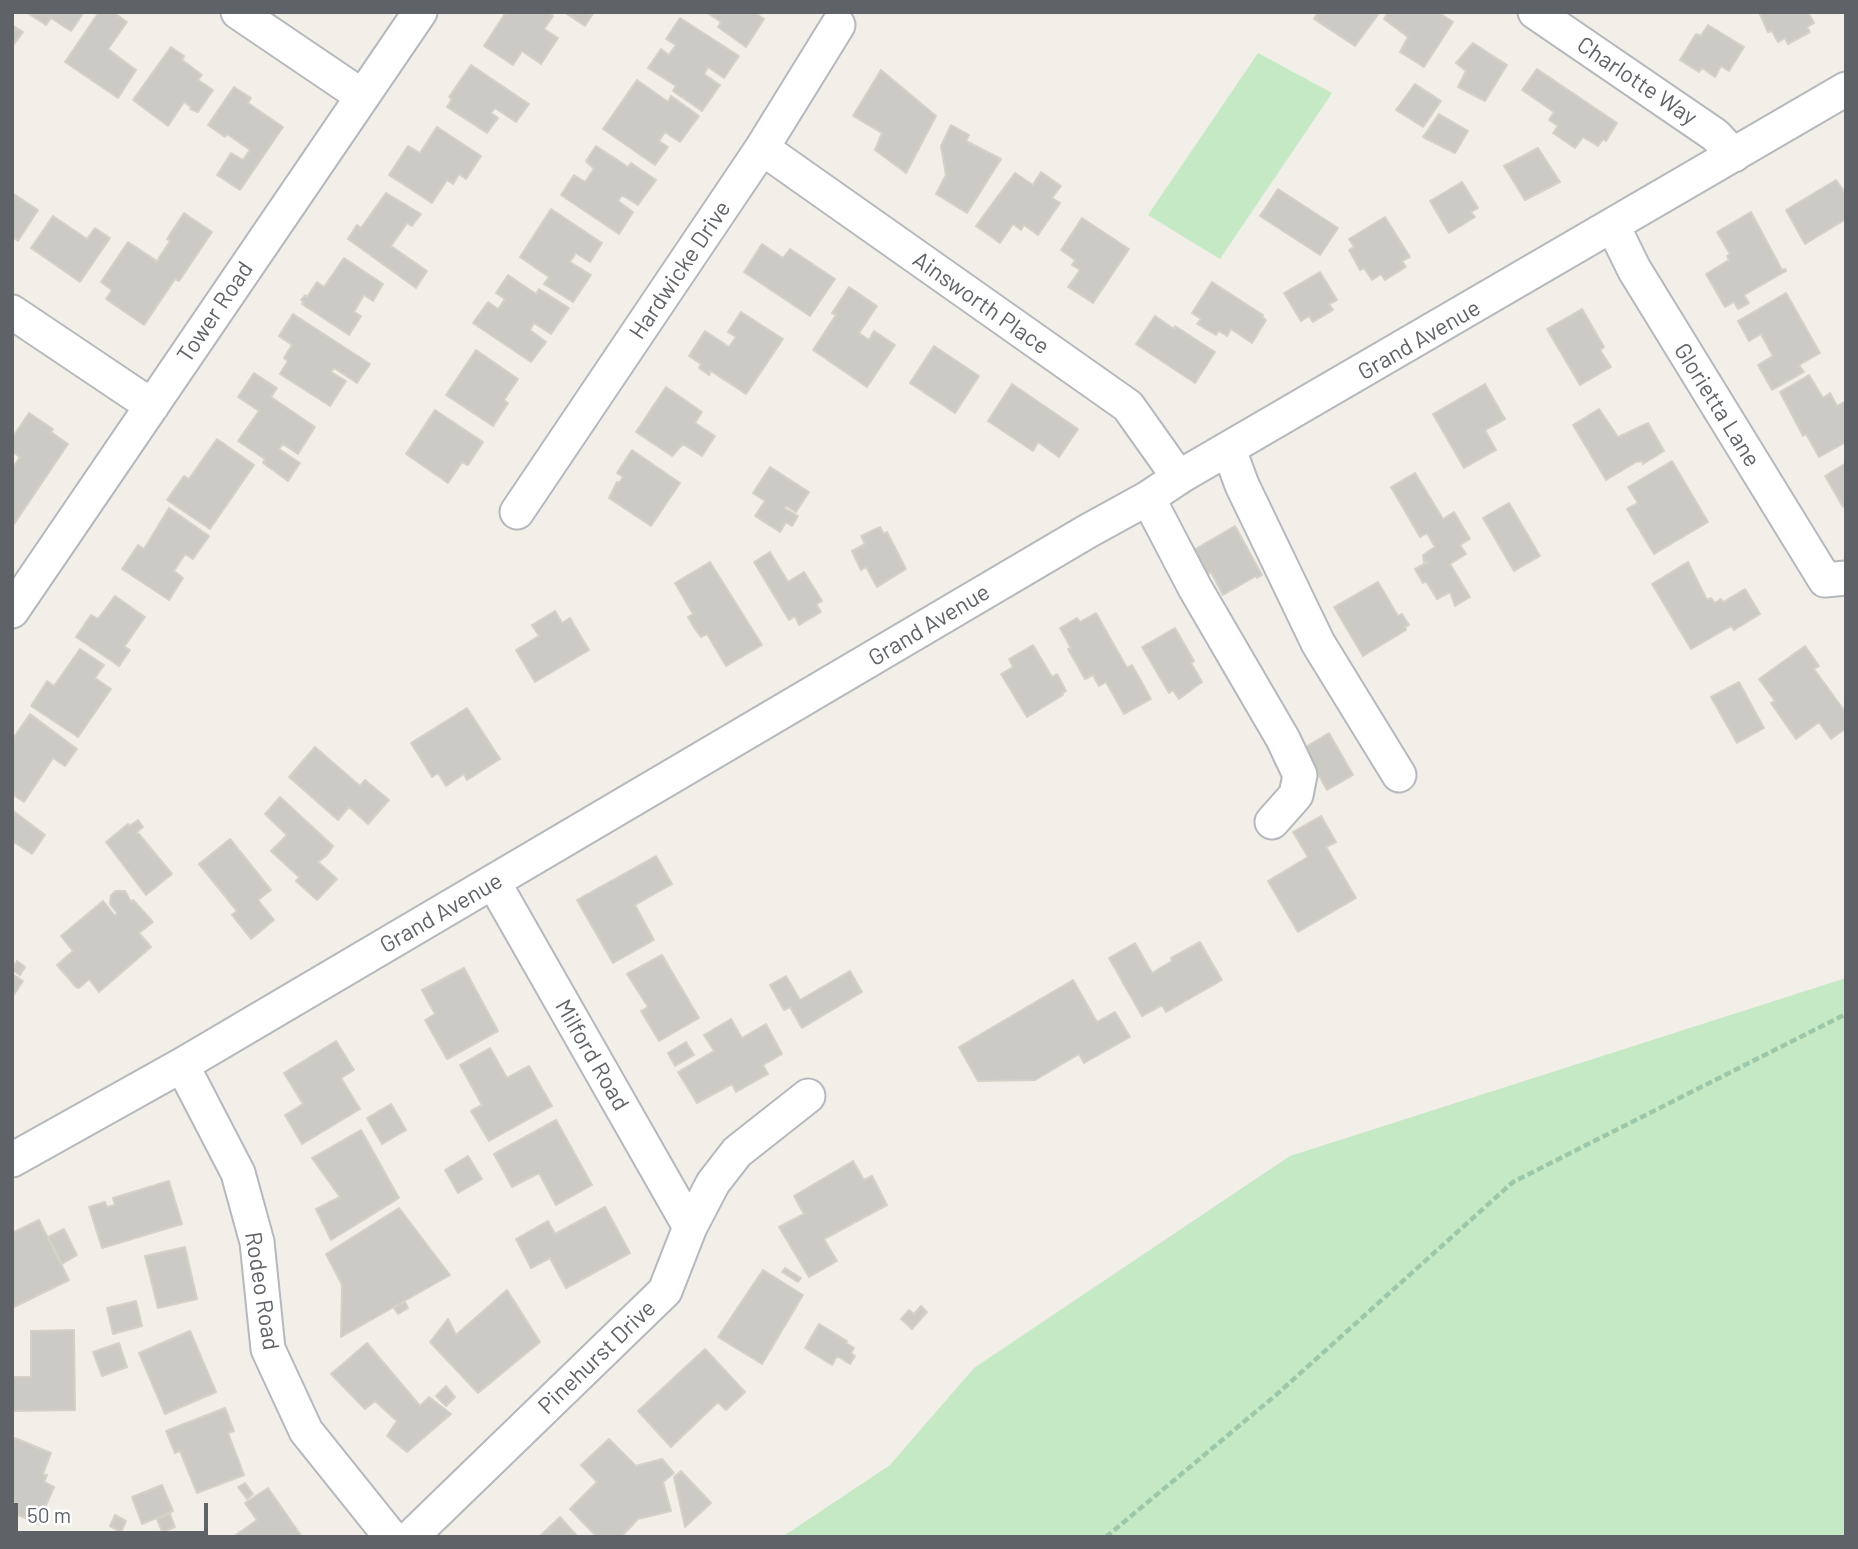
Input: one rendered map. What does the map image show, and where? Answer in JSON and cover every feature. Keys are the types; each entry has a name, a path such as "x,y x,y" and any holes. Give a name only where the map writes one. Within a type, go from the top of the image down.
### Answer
{"street":[{"path":"238,12 362,96"},
{"name":"Tower Road","path":"12,611 420,12"},
{"name":"Charlotte Way","path":"1535,12 1715,135 1734,155"},
{"name":"Hardwicke Drive","path":"517,512 762,148 838,25"},
{"name":"Grand Avenue","path":"12,1160 182,1065 494,883 1148,498 1181,476 1846,89"},
{"name":"Ainsworth Place","path":"762,148 1128,406 1177,475 1181,476"},
{"name":"Glorietta Lane","path":"1613,226 1634,269 1835,579"},
{"path":"12,312 152,406"},
{"path":"1229,450 1242,485 1318,643 1399,775"},
{"path":"1148,498 1195,588 1283,739 1300,775 1296,795 1272,822"},
{"name":"Milford Road","path":"494,883 690,1227"},
{"name":"Rodeo Road","path":"182,1065 238,1173 257,1242 268,1349 306,1431 391,1537"},
{"name":"Pinehurst Drive","path":"411,1537 665,1291 690,1227 713,1183 737,1152 808,1096"}],"path":[{"path":"1106,1537 1276,1395 1513,1182 1846,1013"}],"green space":[{"path":"1258,53 1332,93 1220,259 1148,215"},
{"path":"1846,978 1846,1537 782,1537 890,1465 974,1368 1290,1156"}],"building":[{"path":"26,12 84,12 71,31 51,18 46,25"},
{"path":"99,12 113,12 127,22 108,49 136,70 118,98 65,62"},
{"path":"506,12 548,12 553,16 544,29 558,38 541,64 522,51 513,65 484,46"},
{"path":"564,12 594,12 585,26"},
{"path":"706,12 754,12 764,19 746,47 718,27 721,22"},
{"path":"1318,12 1380,12 1355,46 1314,19"},
{"path":"1388,12 1438,12 1453,22 1424,67 1400,52 1408,37 1384,19"},
{"path":"1759,12 1808,12 1814,23 1807,27 1810,32 1788,44 1785,38 1778,42 1772,31 1768,32"},
{"path":"680,18 739,56 724,78 708,67 704,74 720,85 702,111 673,91 676,86 648,68 661,49 669,55 676,45 666,39"},
{"path":"12,25 23,32 12,47"},
{"path":"1708,25 1744,47 1729,71 1721,66 1715,77 1702,68 1699,72 1680,60 1696,34 1701,36"},
{"path":"1473,43 1507,65 1485,101 1458,87 1466,71 1456,63"},
{"path":"171,47 184,56 182,60 202,75 198,80 213,90 198,112 190,109 184,102 168,126 133,100"},
{"path":"471,65 529,104 516,122 495,108 491,113 498,118 487,133 447,107 452,99 449,97"},
{"path":"1537,69 1617,123 1606,141 1603,139 1598,146 1583,137 1575,148 1553,133 1558,126 1549,120 1554,112 1522,90"},
{"path":"881,70 936,116 906,173 875,150 882,133 853,116"},
{"path":"637,80 668,102 671,96 699,116 680,142 665,132 659,141 668,147 655,165 603,129"},
{"path":"1415,84 1441,101 1423,127 1396,110"},
{"path":"234,87 251,98 248,103 283,127 240,190 217,175 231,153 243,160 250,150 208,125"},
{"path":"1439,114 1468,131 1455,153 1423,137"},
{"path":"951,125 969,135 966,141 1001,159 967,213 936,194 946,175 941,146"},
{"path":"437,127 481,156 466,179 459,174 453,184 447,180 432,203 389,175 408,146 420,153"},
{"path":"596,146 628,167 631,163 656,180 638,205 622,195 618,201 633,212 619,234 561,195 574,175 585,182 594,169 586,161"},
{"path":"1538,148 1560,182 1525,200 1504,166"},
{"path":"1041,172 1061,186 1052,198 1060,203 1038,235 1024,225 1021,230 1013,224 1000,243 976,226 1015,173 1033,185"},
{"path":"1836,180 1846,194 1846,219 1805,244 1786,210"},
{"path":"1462,182 1478,208 1471,212 1475,217 1449,233 1430,201"},
{"path":"1278,189 1338,228 1320,255 1260,216"},
{"path":"12,193 38,210 18,241 12,237"},
{"path":"386,193 421,214 412,226 407,223 391,246 427,271 416,288 348,239 357,225 361,228"},
{"path":"551,209 602,243 590,262 576,253 570,262 591,275 573,302 544,284 549,277 520,257"},
{"path":"1751,212 1782,270 1786,271 1744,295 1749,303 1738,309 1734,302 1725,307 1706,274 1729,260 1727,256 1730,254 1717,232"},
{"path":"184,213 212,232 179,281 175,279 144,325 106,299 112,290 101,282 128,242 157,261"},
{"path":"53,216 87,239 95,228 110,238 80,282 31,248"},
{"path":"1385,217 1410,257 1402,261 1406,267 1385,280 1381,274 1372,280 1364,268 1360,270 1349,250 1354,247 1349,239"},
{"path":"1082,218 1129,249 1093,303 1068,287 1080,270 1072,265 1075,260 1061,250"},
{"path":"762,244 783,258 790,249 835,279 810,316 744,272"},
{"path":"344,258 383,284 373,301 364,295 354,312 361,316 349,335 302,304 304,302 301,300 305,295 307,297 317,282 324,287"},
{"path":"1320,272 1337,300 1329,304 1333,310 1313,322 1309,316 1301,321 1284,293"},
{"path":"508,275 536,294 539,289 569,308 551,334 534,323 530,330 546,342 531,362 473,323 488,302 498,309 505,299 496,293"},
{"path":"1212,282 1263,315 1266,320 1252,343 1231,329 1227,336 1219,331 1216,335 1197,324 1201,319 1192,313"},
{"path":"849,287 877,306 859,333 869,340 874,331 895,345 867,387 813,350 836,315 832,313"},
{"path":"1786,293 1820,353 1799,365 1804,372 1772,390 1758,365 1773,356 1761,334 1749,341 1738,321"},
{"path":"1582,309 1604,347 1600,350 1611,367 1580,385 1547,329"},
{"path":"741,312 783,339 746,394 711,371 709,375 699,368 701,364 689,356 705,331 729,347 736,337 728,332"},
{"path":"293,314 370,364 357,383 334,368 331,372 346,381 330,406 280,374 288,361 284,358 292,345 279,336"},
{"path":"1155,316 1215,352 1195,383 1136,344"},
{"path":"934,346 979,376 955,413 910,383"},
{"path":"476,350 518,379 504,400 508,403 493,426 446,395"},
{"path":"254,373 277,388 271,397 315,427 298,454 283,444 279,449 300,463 288,481 263,463 265,459 238,441 259,411 238,397"},
{"path":"1809,375 1823,398 1830,393 1837,406 1846,401 1846,442 1819,457 1806,434 1803,436 1780,392"},
{"path":"1012,384 1078,429 1059,457 1038,442 1033,451 988,421"},
{"path":"1485,384 1505,419 1485,430 1496,450 1464,468 1433,414"},
{"path":"666,387 702,412 695,423 715,436 702,456 683,444 672,456 636,432"},
{"path":"1599,409 1618,437 1648,423 1664,451 1643,464 1642,461 1636,462 1606,480 1573,425"},
{"path":"435,410 483,442 468,465 462,462 448,483 406,454"},
{"path":"29,413 53,429 51,432 68,444 12,527 12,469 20,457 12,452 12,438"},
{"path":"217,439 254,465 210,529 167,500 184,476 189,479"},
{"path":"632,450 680,483 651,526 609,498 617,482 623,477 617,473"},
{"path":"1672,461 1708,522 1654,554 1627,509 1638,503 1628,487"},
{"path":"1846,463 1846,505 1843,507 1825,476"},
{"path":"770,467 809,492 796,512 786,506 784,508 798,516 792,526 786,522 780,532 755,516 765,501 753,493"},
{"path":"1415,473 1443,519 1454,512 1470,539 1460,545 1466,554 1450,564 1470,597 1455,606 1450,592 1437,599 1415,569 1428,562 1424,562 1423,555 1435,547 1427,533 1420,537 1391,487"},
{"path":"1509,503 1540,556 1514,571 1483,518"},
{"path":"169,508 209,536 193,559 185,554 174,571 183,578 169,600 122,569 138,545 144,549"},
{"path":"1235,526 1262,575 1223,595 1211,572 1206,575 1192,551"},
{"path":"880,527 884,534 887,532 906,569 877,587 866,567 861,570 852,551 865,544 861,536"},
{"path":"770,552 788,582 804,572 822,601 816,604 821,612 799,625 795,616 789,620 754,562"},
{"path":"710,562 762,645 726,666 707,634 701,637 695,629 688,617 693,614 675,583"},
{"path":"1688,562 1707,600 1711,598 1715,603 1721,599 1723,602 1745,589 1760,614 1734,630 1731,626 1691,649 1652,584"},
{"path":"1378,582 1398,616 1402,614 1409,625 1405,627 1406,630 1363,656 1334,607"},
{"path":"115,596 145,617 124,647 130,650 119,666 76,637 91,615 98,619"},
{"path":"555,611 562,623 570,618 589,650 535,682 516,650 539,636 532,625"},
{"path":"1096,613 1127,668 1132,665 1151,699 1124,714 1106,682 1099,686 1093,675 1085,679 1060,628 1077,618 1080,622"},
{"path":"1175,628 1194,661 1191,663 1202,682 1179,699 1173,690 1169,693 1142,647"},
{"path":"1033,645 1052,677 1057,674 1066,691 1027,717 1001,674 1013,667 1009,659"},
{"path":"1805,646 1819,666 1814,669 1846,713 1846,728 1831,739 1819,722 1796,739 1771,703 1775,701 1759,679"},
{"path":"80,649 104,665 95,678 111,689 78,737 31,706 47,681 54,686"},
{"path":"1739,682 1764,728 1737,743 1711,697"},
{"path":"467,708 500,759 467,780 464,774 446,786 438,773 432,777 411,743"},
{"path":"30,714 77,749 65,766 53,758 24,802 12,794 12,740"},
{"path":"1329,733 1353,775 1327,790 1304,748"},
{"path":"315,747 360,786 365,780 389,800 368,824 349,807 338,820 289,777"},
{"path":"280,797 333,846 318,862 337,879 317,900 296,881 299,877 271,851 287,835 265,814"},
{"path":"12,810 45,835 32,854 14,842 12,846"},
{"path":"1321,816 1336,842 1326,847 1356,898 1298,932 1268,881 1308,857 1293,832"},
{"path":"138,820 143,827 136,833 172,874 146,895 106,842 128,824 130,826"},
{"path":"230,839 271,890 258,900 274,920 251,939 232,915 237,911 199,864"},
{"path":"656,856 672,884 635,905 654,940 613,963 577,900"},
{"path":"116,891 125,891 131,902 133,900 153,922 139,933 151,947 99,992 89,979 79,988 76,987 57,965 73,951 61,936 103,901 115,916 117,913 110,904 111,895"},
{"path":"1200,942 1222,980 1166,1012 1162,1005 1142,1016 1109,958 1135,943 1152,973 1172,961 1171,958"},
{"path":"662,955 699,1018 659,1041 641,1011 648,1007 627,974"},
{"path":"17,961 25,967 20,975 12,970"},
{"path":"464,968 498,1031 447,1059 425,1020 435,1014 422,990"},
{"path":"850,971 862,992 802,1028 790,1007 784,1010 770,985 786,976 800,1000"},
{"path":"12,974 23,981 13,996 12,995"},
{"path":"1073,980 1097,1022 1115,1012 1130,1037 1084,1063 1079,1054 1035,1080 978,1081 959,1047"},
{"path":"731,1019 742,1038 766,1024 782,1054 763,1065 768,1074 736,1092 732,1084 697,1103 678,1072 714,1051 704,1035"},
{"path":"336,1041 354,1070 341,1078 360,1109 302,1144 285,1115 303,1104 284,1073"},
{"path":"686,1042 694,1055 675,1066 668,1053"},
{"path":"490,1048 507,1078 529,1066 552,1106 489,1141 471,1111 482,1105 460,1065"},
{"path":"391,1104 406,1130 382,1144 367,1118"},
{"path":"556,1120 592,1185 556,1205 539,1173 512,1187 494,1154"},
{"path":"361,1130 399,1198 331,1240 316,1209 340,1197 312,1158"},
{"path":"468,1156 482,1179 458,1193 445,1170"},
{"path":"853,1161 864,1180 872,1176 887,1205 824,1239 837,1261 809,1277 779,1227 804,1214 794,1196"},
{"path":"169,1181 182,1224 102,1248 89,1207 105,1202 107,1207 115,1205 113,1198"},
{"path":"605,1207 630,1253 566,1288 550,1258 531,1268 516,1239 548,1221 555,1234"},
{"path":"399,1208 450,1275 341,1337 342,1285 326,1254"},
{"path":"39,1220 69,1280 12,1308 12,1233"},
{"path":"64,1229 77,1255 62,1264 48,1237"},
{"path":"185,1247 197,1299 158,1308 145,1256"},
{"path":"785,1268 801,1278 798,1282 782,1272"},
{"path":"763,1270 803,1295 762,1364 718,1337"},
{"path":"507,1290 540,1342 478,1393 430,1342 448,1319 456,1335"},
{"path":"136,1301 142,1326 113,1334 107,1308"},
{"path":"405,1302 408,1308 398,1314 394,1308"},
{"path":"921,1306 927,1312 912,1329 901,1319 909,1310 914,1314"},
{"path":"819,1324 854,1348 851,1353 855,1356 850,1364 837,1356 832,1365 805,1348"},
{"path":"74,1330 75,1410 12,1411 12,1377 31,1377 31,1331"},
{"path":"190,1331 216,1392 165,1414 139,1353"},
{"path":"119,1343 127,1367 102,1376 93,1352"},
{"path":"367,1343 420,1406 429,1397 451,1414 407,1452 387,1436 397,1421 375,1401 365,1409 331,1374"},
{"path":"705,1349 745,1392 726,1410 718,1402 671,1447 638,1411"},
{"path":"446,1386 455,1397 446,1406 436,1396"},
{"path":"225,1408 234,1431 228,1433 244,1475 197,1493 180,1451 175,1453 166,1431"},
{"path":"15,1438 51,1453 43,1474 47,1475 44,1482 54,1487 38,1524 12,1512 12,1445"},
{"path":"609,1439 636,1466 662,1459 674,1473 663,1482 671,1511 638,1519 621,1537 597,1537 570,1509 597,1482 581,1465"},
{"path":"681,1471 711,1503 685,1527 674,1477"},
{"path":"245,1483 253,1494 247,1499 238,1487"},
{"path":"162,1485 173,1511 142,1524 132,1497"},
{"path":"268,1488 302,1537 233,1537 257,1520 245,1503"},
{"path":"170,1514 175,1527 162,1532 157,1519"},
{"path":"115,1515 126,1521 121,1532 110,1526"},
{"path":"560,1517 578,1537 539,1537"}]}
